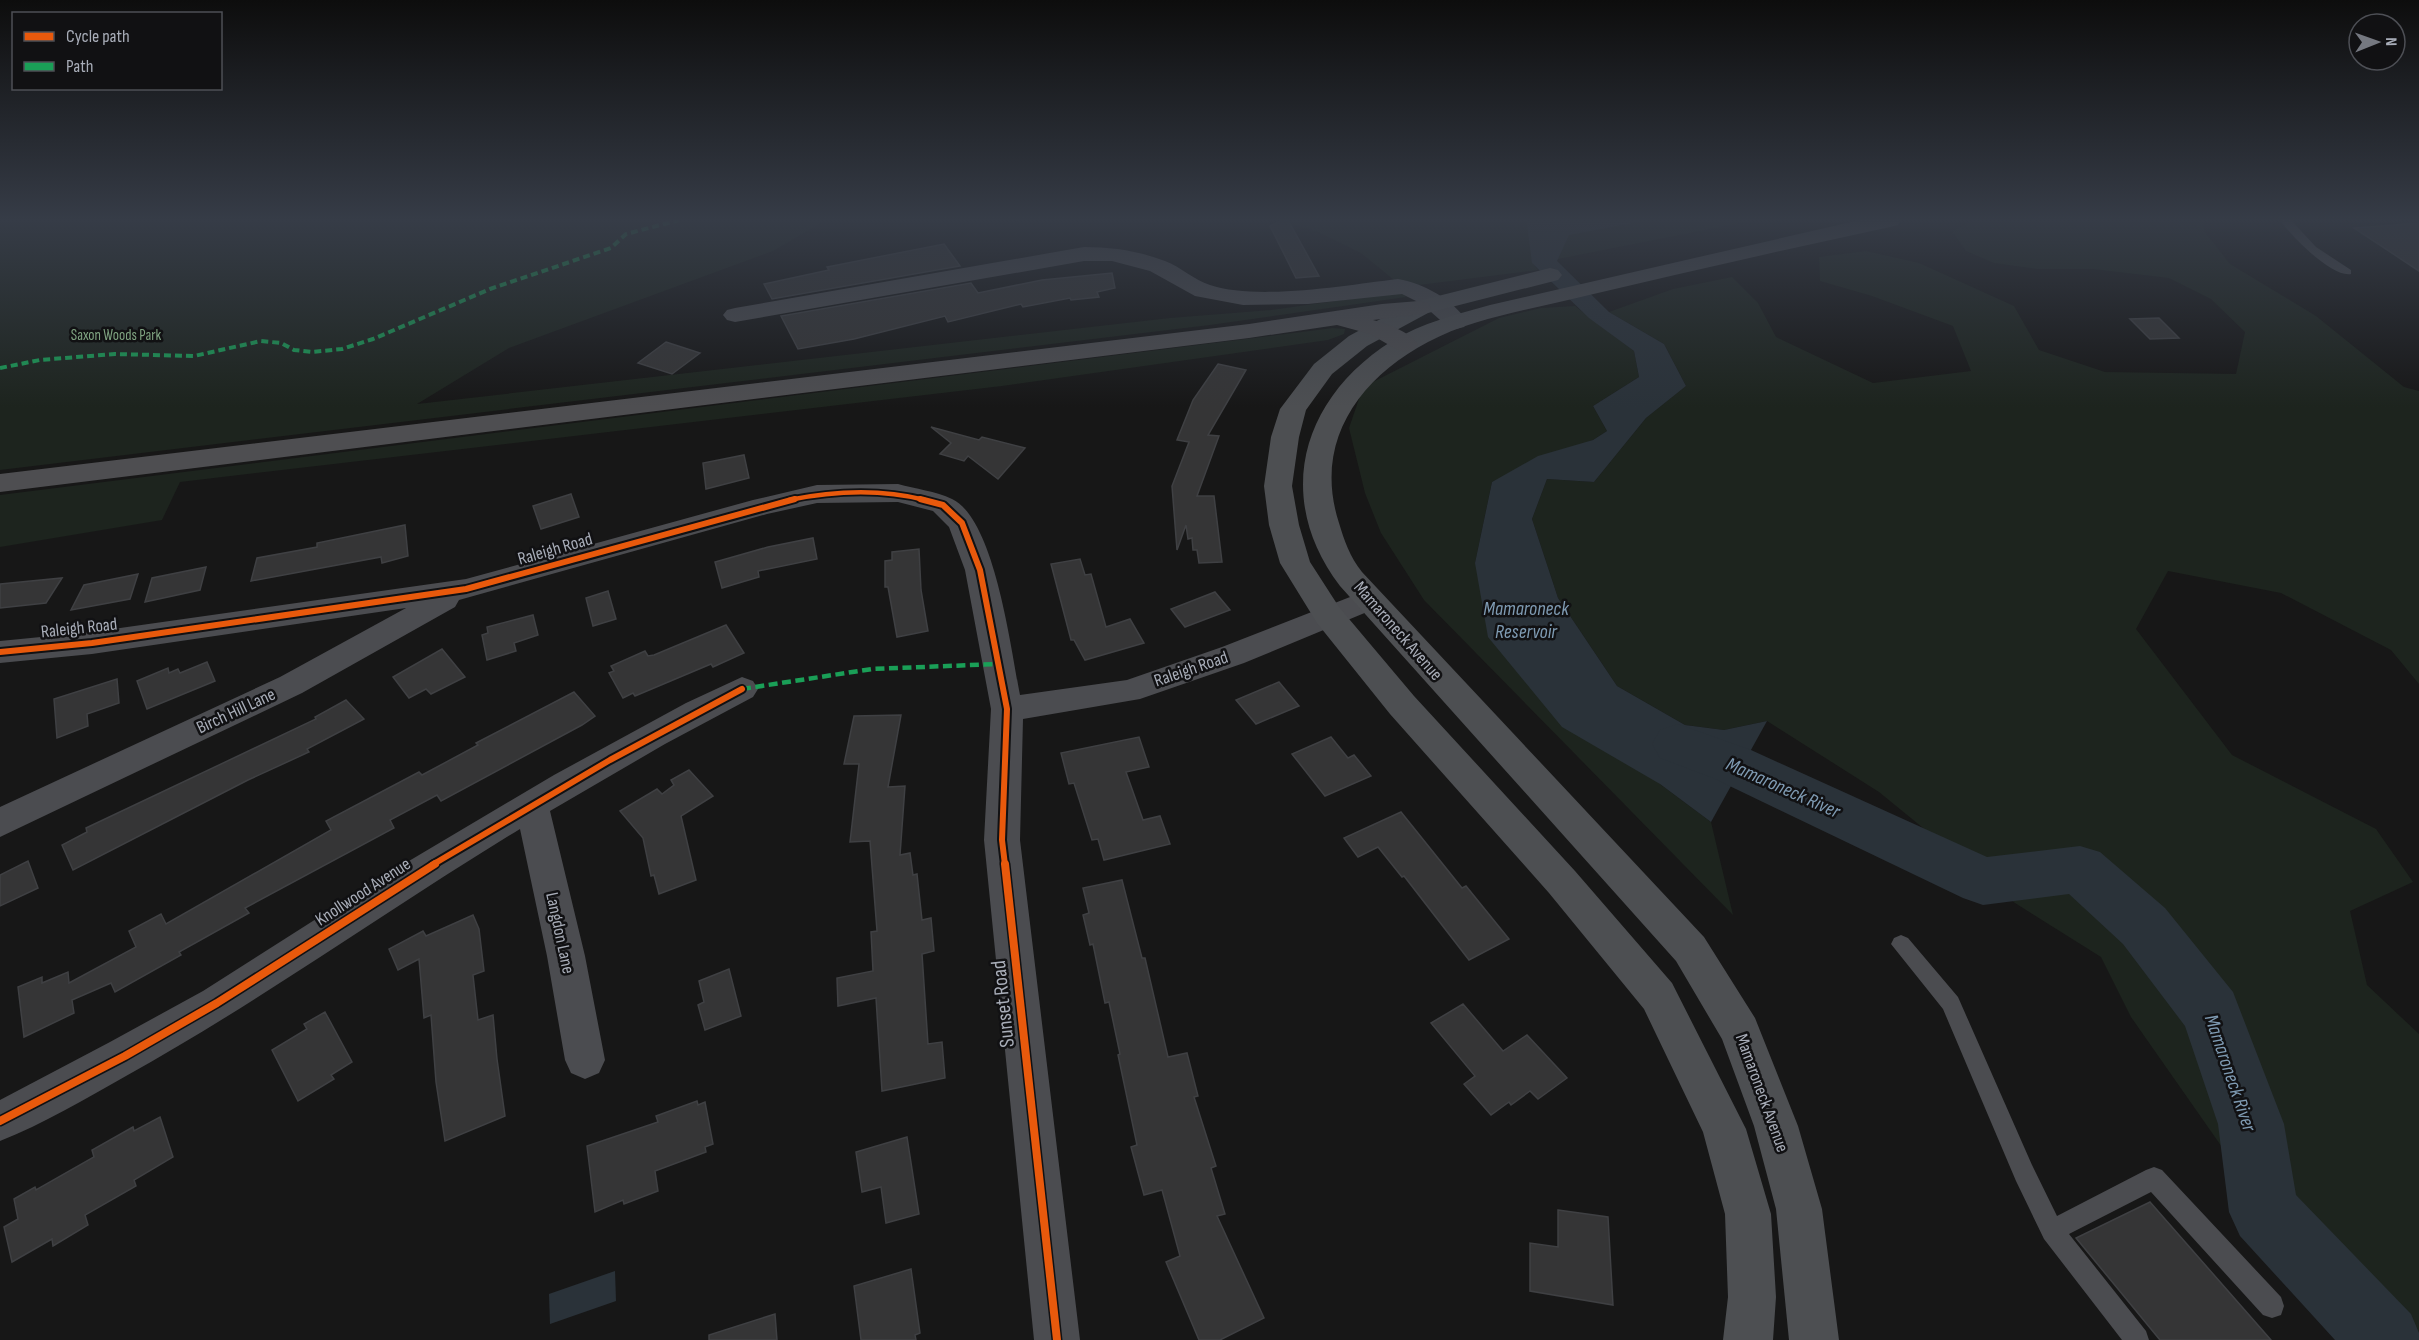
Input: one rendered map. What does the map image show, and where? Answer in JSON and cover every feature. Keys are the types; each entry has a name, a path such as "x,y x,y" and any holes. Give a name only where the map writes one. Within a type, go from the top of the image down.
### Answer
{"highway":[{"path":"0,483 1339,319 1427,305"},
{"path":"1339,319 1379,329 1405,344"}],"main road":[{"path":"1518,283 1427,305 1358,341 1323,369 1293,409 1285,437 1278,486 1284,525 1295,563 1328,615 1402,705 1562,882 1658,996 1724,1129 1748,1214 1752,1297 1748,1340"},
{"name":"Mamaroneck Avenue","path":"1611,283 1456,322 1405,344 1374,367 1338,405 1328,425 1320,451 1315,483 1323,518 1337,558 1368,600 1690,949 1740,1030 1776,1126 1799,1209 1814,1340"}],"street":[{"path":"735,315 921,283"},
{"path":"1188,283 1203,291 1221,296 1243,298 1308,297 1398,286 1410,287 1427,305 1456,322"},
{"name":"Raleigh Road","path":"0,651 92,643 466,589 763,506 817,494 898,493 943,505 962,523 981,570 998,664"},
{"name":"Birch Hill Lane","path":"0,823 291,685 466,589"},
{"name":"Raleigh Road","path":"1007,709 1129,691 1233,655 1368,600"},
{"name":"Sunset Road","path":"998,664 1007,709 1002,840 1057,1340"},
{"name":"Knollwood Avenue","path":"0,1121 133,1052 248,985 395,888 532,806 655,735 742,689"},
{"name":"Langdon Lane","path":"532,806 566,956 585,1060"}],"lane":[{"path":"1901,944 1951,1003 2024,1173 2052,1231 2137,1340"},
{"path":"2052,1231 2154,1178 2272,1305"}],"green space":[{"name":"Saxon Woods Park","path":"0,283 687,283 509,348 417,404 1170,318 1271,310 1393,293 1403,293 1406,297 1210,325 0,470"},
{"path":"1407,283 1439,283 1419,285"},
{"path":"1705,283 1738,283 1758,303 1776,337 1873,383 1971,371 1953,326 1872,296 1825,283 1962,283 2014,306 2039,350 2105,372 2236,374 2245,332 2211,299 2178,283 2261,283 2316,316 2404,387 2419,391 2419,684 2391,650 2281,593 2168,571 2136,629 2232,755 2376,829 2413,882 2350,911 2367,985 2419,1034 2419,1340 2357,1340 2131,1017 2101,957 2015,903 1879,792 1767,721 1724,730 1685,725 1617,686 1558,598 1532,519 1547,479 1594,482 1646,418 1686,386 1664,344 1609,312 1673,289"},
{"path":"1575,306 1634,351 1639,377 1593,406 1607,431 1593,440 1492,482 1475,563 1660,784 1711,822 1733,915 1424,600 1381,533 1365,493 1349,428 1363,387 1499,318 1541,308"},
{"path":"1333,328 1345,329 1344,334 1328,340 1002,386 180,482 162,520 0,547 0,495"}],"water":[{"name":"Mamaroneck Reservoir","path":"1552,283 1579,283 1609,312 1664,344 1686,386 1646,418 1594,482 1547,479 1532,519 1558,598 1617,686 1685,725 1724,730 1767,721 1711,822 1660,784 1562,727 1488,637 1475,563 1492,482 1538,456 1593,440 1607,431 1593,406 1639,377 1634,351 1589,318"},
{"path":"615,1271 616,1301 550,1324 549,1294"}],"building":[{"path":"771,283 866,283 772,299 764,284"},
{"path":"971,283 978,293 1030,283 1114,283 1115,288 1097,292 1099,297 1071,300 1070,298 1023,307 1021,304 948,322 945,316 854,339 798,349 781,316"},
{"path":"2159,318 2179,338 2150,339 2130,319"},
{"path":"666,342 700,353 672,374 638,363"},
{"path":"1218,364 1246,370 1208,435 1219,436 1197,496 1214,496 1222,562 1199,563 1197,550 1193,550 1192,538 1188,539 1186,525 1177,550 1172,486 1189,442 1177,440 1193,400"},
{"path":"931,427 979,440 982,437 1025,448 998,479 968,456 964,461 940,454 951,443"},
{"path":"744,455 749,478 706,489 703,463"},
{"path":"571,494 579,517 541,529 533,506"},
{"path":"405,525 408,556 382,563 381,557 251,581 257,558 317,547 317,543"},
{"path":"813,538 817,559 758,571 759,577 722,588 715,562 768,547"},
{"path":"919,549 921,590 928,631 897,637 888,587 885,587 885,561 892,560 892,552"},
{"path":"1080,559 1085,575 1091,574 1106,627 1130,619 1144,643 1085,660 1074,640 1071,640 1051,564"},
{"path":"206,567 200,590 145,602 152,578"},
{"path":"138,574 130,599 71,610 84,585"},
{"path":"62,578 46,603 0,608 0,584"},
{"path":"608,591 616,619 593,626 586,598"},
{"path":"1215,592 1230,610 1185,627 1171,609"},
{"path":"533,615 538,635 514,643 516,651 487,660 482,635 488,633 487,627"},
{"path":"726,625 744,653 713,667 711,664 635,696 633,693 623,698 609,673 614,671 611,666 645,651 648,656 654,655"},
{"path":"442,649 465,677 431,694 426,689 409,698 393,677"},
{"path":"207,662 215,681 147,709 137,681 168,668 169,673 178,669 180,673"},
{"path":"117,679 119,703 87,714 88,726 57,738 54,699"},
{"path":"1279,682 1299,706 1256,724 1236,700"},
{"path":"574,692 595,716 582,725 441,801 437,795 390,820 394,828 245,908 249,913 179,952 181,955 115,992 111,983 72,1000 74,1013 24,1037 18,987 42,977 42,983 68,972 69,983 136,947 129,931 161,914 166,924 331,830 326,821 419,772 422,775 478,745 476,743"},
{"path":"346,700 364,719 307,749 309,752 248,780 73,870 62,845 87,832 86,828 316,719 315,717"},
{"path":"901,715 888,787 905,786 900,855 910,853 913,875 917,874 922,920 931,918 934,951 922,954 928,1044 942,1042 945,1078 882,1091 876,998 838,1006 837,978 873,971 871,932 877,931 870,841 850,842 859,764 844,764 854,716"},
{"path":"1139,737 1149,767 1126,772 1143,820 1160,816 1170,844 1104,860 1098,839 1092,840 1074,783 1069,784 1061,753"},
{"path":"1331,737 1348,758 1354,755 1371,776 1325,796 1292,754"},
{"path":"689,770 713,796 681,816 696,880 659,894 654,875 651,876 643,838 620,811 657,789 662,794 674,785 671,780"},
{"path":"1401,812 1462,888 1466,886 1509,939 1469,960 1404,876 1402,877 1378,847 1358,857 1344,838"},
{"path":"28,861 38,888 0,906 0,875"},
{"path":"1122,880 1142,958 1145,958 1168,1057 1187,1053 1198,1096 1194,1097 1216,1166 1211,1168 1225,1214 1217,1216 1264,1318 1220,1340 1199,1340 1166,1262 1180,1256 1162,1190 1144,1195 1131,1147 1137,1145 1118,1055 1120,1054 1109,1002 1105,1003 1093,944 1090,945 1083,915 1089,913 1083,888"},
{"path":"473,915 479,929 484,971 473,975 478,1020 493,1015 505,1116 445,1141 436,1082 431,1015 424,1018 419,959 398,970 389,949 423,931 426,936"},
{"path":"729,969 741,1016 705,1030 698,1005 704,1002 699,981"},
{"path":"1463,1004 1503,1051 1527,1035 1567,1078 1538,1099 1530,1091 1511,1105 1509,1102 1491,1115 1464,1084 1475,1076 1431,1023"},
{"path":"325,1012 352,1062 331,1075 334,1079 298,1101 272,1050 307,1029 304,1024"},
{"path":"697,1101 698,1105 705,1102 713,1144 705,1147 706,1152 655,1171 658,1191 624,1204 623,1200 595,1212 587,1146 658,1122 656,1116"},
{"path":"160,1117 173,1157 134,1180 136,1186 85,1215 88,1225 53,1246 52,1239 12,1262 4,1227 18,1219 14,1199 35,1187 36,1190 94,1157 92,1150 133,1127 134,1131"},
{"path":"907,1137 919,1214 886,1223 881,1187 862,1192 856,1152"},
{"path":"2150,1202 2271,1340 2160,1340 2076,1238"},
{"path":"1558,1210 1608,1217 1613,1305 1530,1291 1530,1243 1558,1247"},
{"path":"911,1269 920,1333 915,1335 916,1340 861,1340 854,1286"},
{"path":"775,1314 777,1340 709,1340 709,1335"}],"waterway":[{"name":"Mamaroneck River","path":"1678,744 1732,764 1983,881 2080,869 2144,926 2211,1012 2251,1124 2264,1212 2385,1340"}],"marked path":[{"path":"0,368 40,360 115,354 194,356 261,341 281,343 294,350 312,352 342,349 373,339 509,283"},
{"path":"742,689 872,669 998,664"}],"cycle path":[{"path":"0,652 92,643 466,589 763,506 817,494 898,493 943,505 962,523 980,570 1007,709 1002,840 1057,1340"},
{"path":"0,1121 186,1021 266,974 395,888 523,810 653,736 742,689"}]}
